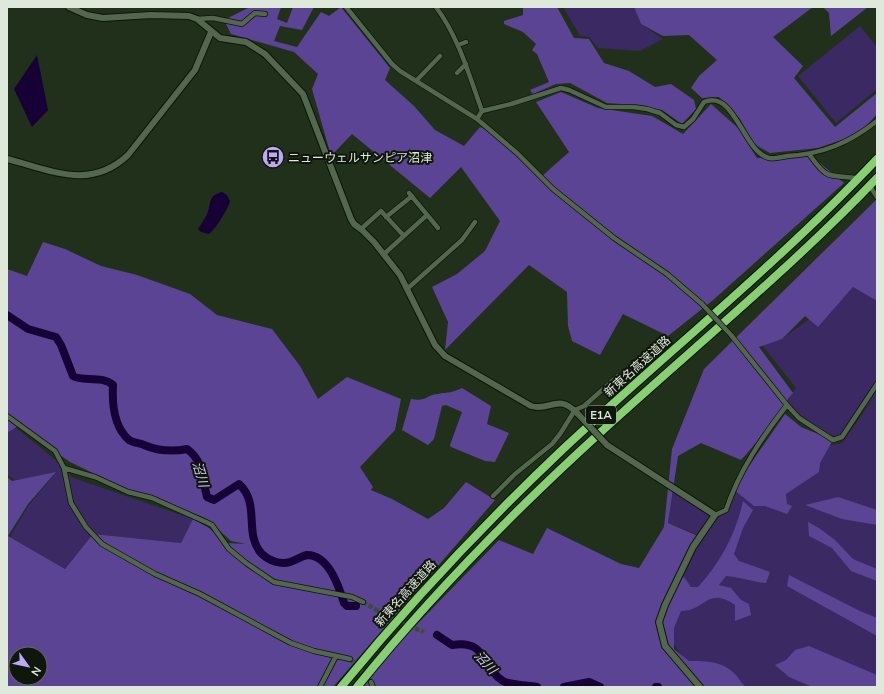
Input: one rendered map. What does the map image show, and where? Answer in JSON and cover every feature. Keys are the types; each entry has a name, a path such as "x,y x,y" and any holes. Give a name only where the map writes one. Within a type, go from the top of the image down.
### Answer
{"highway":[{"name":"新東名高速道路","path":"341,687 428,585 510,499 598,417 811,227 877,159"},
{"name":"新東名高速道路","path":"357,687 432,600 517,511 603,430 777,276 877,178"}],"street":[{"path":"69,7 87,15 103,18 179,15 197,20 214,18 242,24 255,13 265,14"},
{"path":"346,7 392,64 416,81 477,119 553,189 614,238 668,274 702,304 731,335 799,418 833,440 842,437 877,384"},
{"path":"436,7 448,25 458,45 482,111"},
{"path":"197,20 220,38 246,42 256,47 265,54 300,90 351,220 384,254 400,275 435,345 445,356 531,406 537,408 557,402 566,404 576,412 606,445 715,515"},
{"path":"7,159 77,176 105,171 116,165 128,155 195,70 211,32"},
{"path":"458,45 466,42"},
{"path":"416,81 440,56"},
{"path":"457,73 466,64"},
{"path":"477,119 482,111 511,104 561,88 569,90 606,108 633,107 660,113 676,125 684,127 693,119 704,102 716,100 722,104 738,121 756,150 768,158 809,154 836,146 859,134 877,121"},
{"path":"809,154 819,170 825,174 856,178"},
{"path":"871,188 877,197"},
{"path":"386,217 411,194 438,228"},
{"path":"361,229 380,211 404,236"},
{"path":"384,254 427,215"},
{"path":"406,289 462,240 475,222"},
{"path":"493,496 515,474 552,444 576,412 618,376"},
{"path":"700,687 665,646 659,622 665,605 693,547 715,515 726,510 738,478 768,430 787,405"},
{"path":"7,416 55,451 64,468 71,503 86,527 102,544 155,574 200,594 291,643 350,659"},
{"path":"64,468 96,477 128,492 152,498 212,525 229,549 246,563 274,582 352,597 363,602"},
{"path":"320,687 336,656"},
{"path":"371,682 373,687"}],"shaded area":[{"path":"250,7 281,7 277,19 287,23 293,7 314,7 302,30 280,26 274,41 297,47 321,12 329,16 341,7 390,68 385,80 414,106 435,130 464,146 480,127 485,129 541,177 569,152 536,102 561,92 598,108 652,116 683,134 711,104 738,128 757,158 809,154 844,183 712,301 668,336 623,314 600,355 572,341 568,326 567,292 529,265 445,350 448,322 432,287 457,274 485,251 500,221 461,167 430,198 352,134 331,156 312,89 318,74 294,52 231,34 224,20"},
{"path":"523,7 557,7 574,38 589,39 604,63 629,71 655,87 671,84 694,100 696,109 682,124 662,110 635,105 607,103 570,83 556,84 533,94 530,90 549,82 537,54 532,50 536,44 523,32 504,24 504,21 523,15"},
{"path":"563,7 634,7 641,24 663,39 640,51 598,48 589,37 580,36"},
{"path":"634,7 813,7 773,37 803,66 794,78 835,127 877,93 877,114 859,134 818,148 770,153 754,144 740,119 719,97 702,98 691,88 699,76 717,60 689,35 663,36 641,24"},
{"path":"823,7 868,7 831,36 829,13"},
{"path":"860,26 877,47 877,89 836,123 798,76"},
{"path":"37,55 48,110 32,127 14,89"},
{"path":"222,192 227,195 230,201 227,209 212,232 209,234 201,232 198,229 206,216 212,198"},
{"path":"877,199 877,301 853,287 818,327 805,316 782,339 759,347 793,393 741,460 701,443 678,456 668,523 698,536 677,580 684,577 691,587 698,587 714,568 732,536 743,501 753,510 743,528 734,554 739,561 770,572 766,583 726,576 719,585 731,588 741,600 749,604 751,615 735,621 735,605 718,598 707,601 690,610 681,611 674,628 674,649 689,661 708,662 720,664 726,667 736,675 746,687 362,687 387,655 499,540 533,554 547,528 621,564 639,568 664,527 672,449 704,369"},
{"path":"43,242 65,249 101,266 137,275 190,294 217,315 272,329 300,366 318,399 347,377 401,399 395,430 360,467 373,487 371,490 392,499 428,519 444,508 466,482 495,500 333,687 7,687 7,477 12,481 56,472 28,504 8,536 65,569 93,534 181,543 193,519 209,528 226,543 246,544 231,541 205,518 151,496 126,489 70,462 18,426 7,433 7,269 27,276"},
{"path":"853,287 877,301 877,687 720,687 687,663 659,623 694,548 717,514 727,510 740,484 785,414 825,446 842,443 875,396 842,437 825,433 803,420 785,401 796,388 762,345 782,339 809,319 818,327"},
{"path":"462,388 491,406 487,424 509,433 495,462 485,461 451,447 450,445 462,412 446,405 442,406 434,439 428,445 402,430 411,399 420,400 434,395 453,392"},
{"path":"785,414 801,427 833,440 820,463 819,472 786,494 787,504 792,506 787,514 765,506 754,506 733,489"},
{"path":"15,427 63,466 71,477 193,519 181,543 93,534 65,569 10,537 28,506 54,475 15,480 7,475 7,433"},
{"path":"673,492 713,516 698,535 668,523"},
{"path":"838,497 877,510 877,525 842,519 805,505"},
{"path":"808,522 835,540 853,559 877,569 877,581 851,571 832,548 809,536"},
{"path":"789,575 877,618 877,636 787,586"},
{"path":"809,646 877,675 877,687 810,686 789,677 775,665 786,660 795,650"}],"waterway":[{"name":"沼川","path":"7,315 28,329 56,337 61,345 73,376 82,379 103,380 113,385 113,399 117,422 124,435 129,440 160,450 170,451 187,449 193,454 202,471 207,497 214,500 239,484 246,492 249,501 253,537 256,546 262,554 268,559 283,563 290,562 307,555 315,556 321,560 332,573 344,603 347,606 356,606"},
{"name":"沼川","path":"437,635 452,645 464,644 472,646 478,650 491,669 503,681 537,687"},
{"name":"沼川","path":"564,687 589,682 600,687"}],"tunnel":[{"path":"363,602 392,619 424,632"},
{"path":"350,659 371,682"}],"place":[{"name":"ニューウェルサンピア沼津","path":"273,157"}]}
